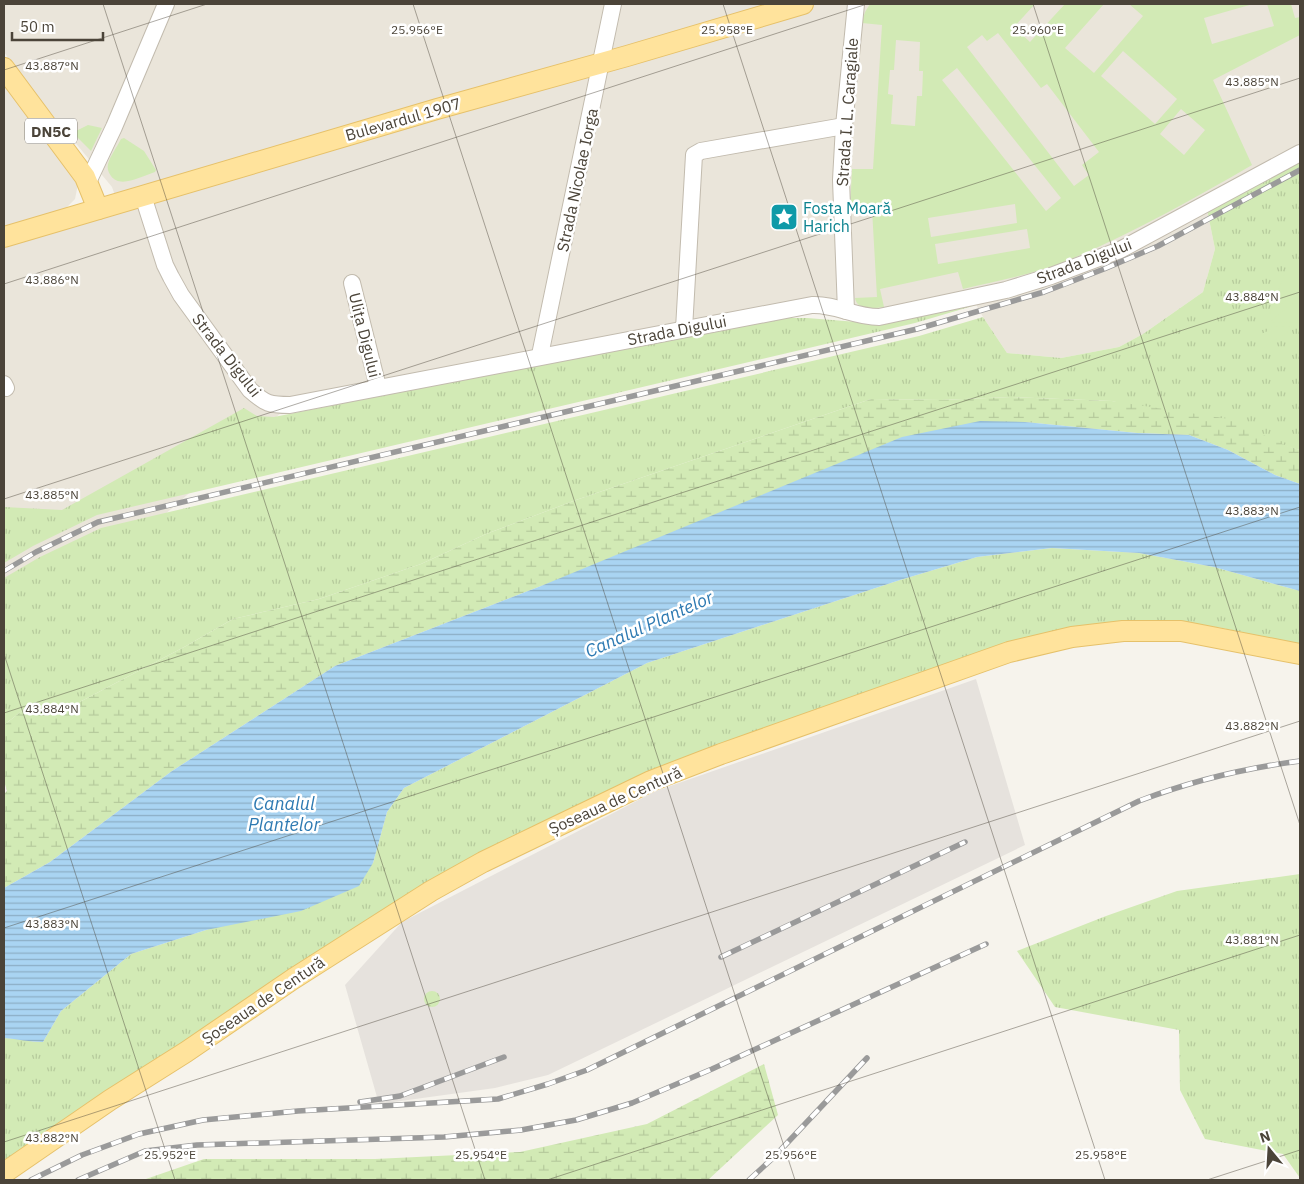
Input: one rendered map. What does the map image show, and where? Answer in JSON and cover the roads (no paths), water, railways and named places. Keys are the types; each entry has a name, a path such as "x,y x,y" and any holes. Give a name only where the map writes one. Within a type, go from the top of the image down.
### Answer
{"main road":[{"name":"Bulevardul 1907","path":"4,236 803,4"},
{"name":"DN5C","path":"4,68 88,182 98,208"},
{"name":"Șoseaua de Centură","path":"4,1173 110,1100 186,1052 293,979 431,891 542,832 651,781 721,754 1009,652 1072,637 1123,631 1181,631 1300,654"}],"street":[{"path":"88,182 114,127 166,4"},
{"name":"Strada Nicolae Iorga","path":"540,355 613,4"},
{"name":"Strada I. L. Caragiale","path":"846,311 841,210 844,126 856,4"},
{"path":"684,329 694,155 701,151 844,126"},
{"name":"Strada Digului","path":"143,196 165,265 181,296 250,390 261,400 272,405 290,405 540,355 812,304 831,305 859,315 879,317 1006,290 1051,276 1120,250 1300,153"},
{"name":"Ulița Digului","path":"352,283 378,387"}],"water":[{"name":"Canalul Plantelor","path":"980,421 1025,422 1137,433 1189,435 1228,450 1275,475 1300,484 1300,591 1214,567 1139,553 1052,548 977,557 900,580 647,663 404,788 387,812 373,863 359,886 301,911 206,930 131,954 61,1011 43,1042 4,1038 4,888 50,862 172,771 335,666 541,586 902,437"}],"railway":[{"path":"4,571 36,552 98,522 917,329 1044,292 1158,246 1300,170"},
{"path":"31,1180 82,1155 139,1134 203,1120 298,1111 498,1099 548,1084 587,1070 1139,801 1178,787 1218,776 1300,761"},
{"path":"721,957 965,842"},
{"path":"78,1180 145,1151 197,1145 444,1137 521,1130 576,1120 632,1103 712,1069 986,944"},
{"path":"360,1102 400,1096 504,1057"},
{"path":"749,1180 774,1157 867,1058"}],"place":[{"name":"Fosta Moară Harich","path":"784,217"}]}
